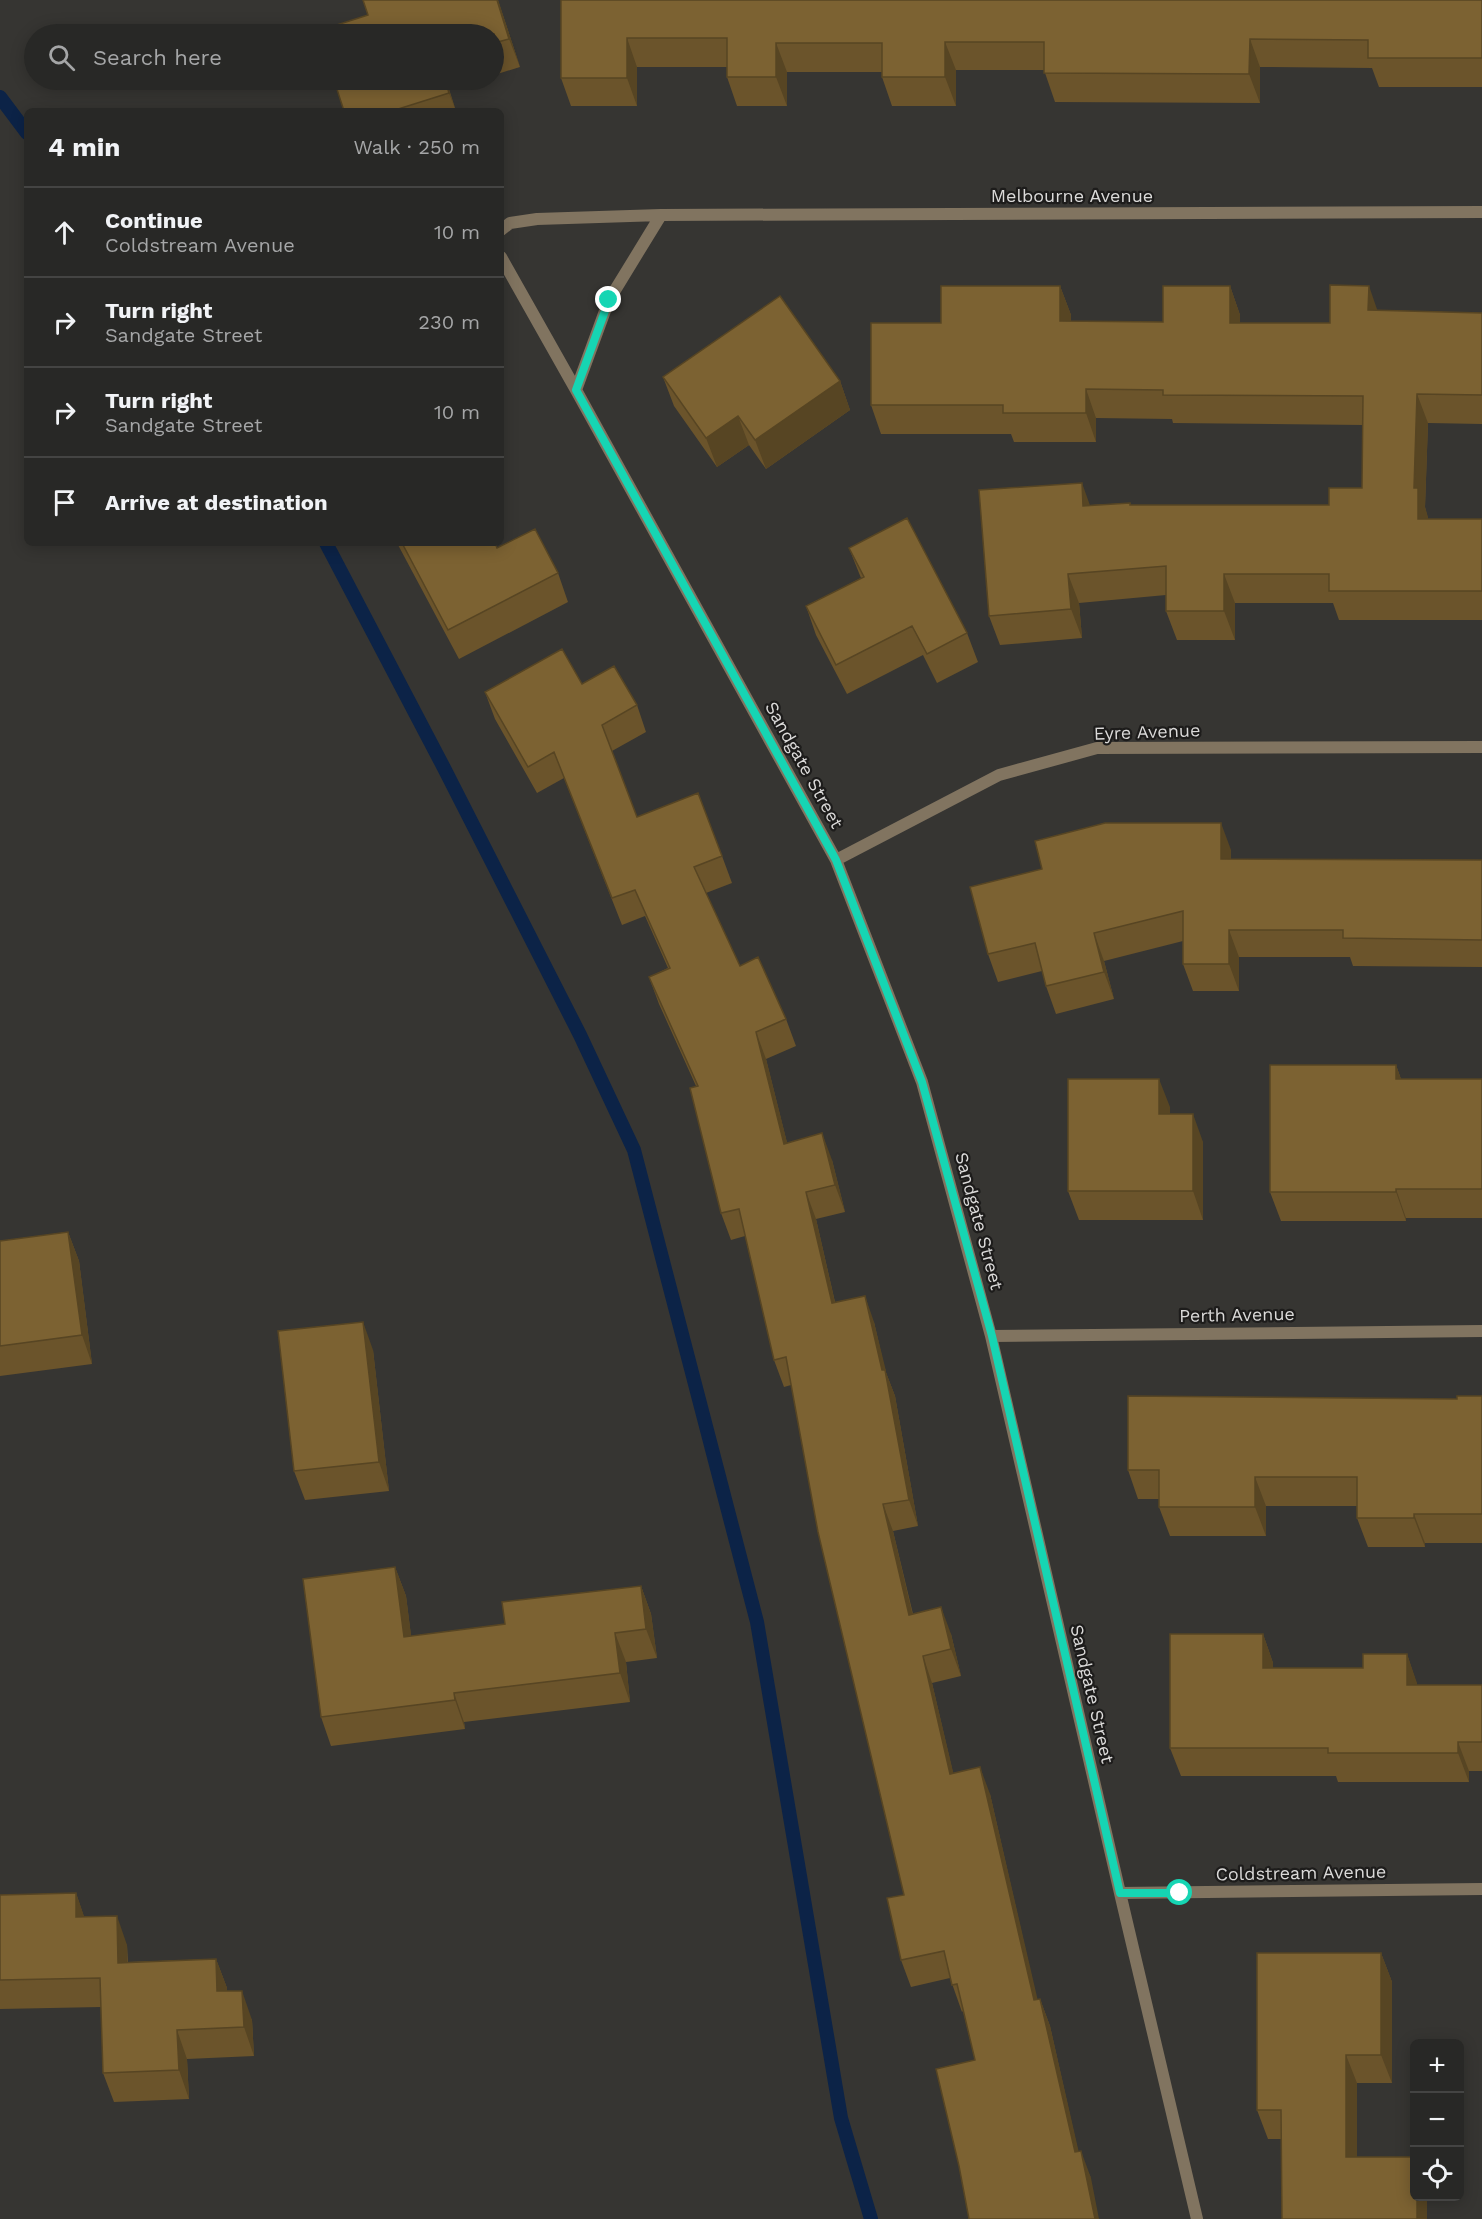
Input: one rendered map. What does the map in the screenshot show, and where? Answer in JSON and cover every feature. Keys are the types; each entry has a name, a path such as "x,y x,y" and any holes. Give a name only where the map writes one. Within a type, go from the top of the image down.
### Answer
{"street":[{"name":"Melbourne Avenue","path":"504,228 510,223 537,219 662,215 1482,212"},
{"path":"576,390 609,300 662,215"},
{"path":"504,262 576,390"},
{"name":"Sandgate Street","path":"576,390 836,860 922,1082 992,1336 1197,2219"},
{"name":"Eyre Avenue","path":"836,860 999,776 1097,748 1482,747"},
{"name":"Perth Avenue","path":"992,1336 1482,1331"},
{"name":"Coldstream Avenue","path":"1120,1893 1482,1889"}],"building":[{"path":"363,0 497,0 509,39 504,40 504,24 340,24 368,15"},
{"path":"561,0 1482,0 1482,58 1368,58 1368,40 1250,39 1249,74 1044,73 1044,42 945,42 945,77 882,77 882,43 776,43 776,77 727,77 727,38 627,38 627,78 561,78"},
{"path":"337,90 448,90 449,93 402,108 343,108"},
{"path":"1330,285 1369,286 1368,310 1482,313 1482,395 1417,394 1414,488 1418,488 1418,519 1482,519 1482,591 1329,591 1329,574 1224,574 1224,611 1166,611 1166,566 1068,574 1071,609 989,616 979,490 1082,483 1083,506 1130,503 1130,505 1329,505 1329,488 1362,488 1363,396 1163,395 1163,390 1086,389 1086,413 1003,413 1003,405 871,405 871,323 941,323 941,286 1060,286 1060,321 1163,322 1163,286 1230,286 1230,323 1330,323"},
{"path":"780,296 840,381 755,440 738,416 706,438 663,377"},
{"path":"907,518 967,633 927,654 912,626 836,665 806,606 864,577 849,548"},
{"path":"535,529 558,573 448,630 404,546 496,546 497,548"},
{"path":"562,649 582,684 614,666 637,705 602,725 637,817 698,793 722,856 694,867 740,966 758,957 786,1019 756,1032 784,1144 822,1133 835,1185 806,1192 832,1303 865,1296 882,1370 885,1370 909,1500 883,1504 909,1615 941,1607 951,1649 923,1656 950,1774 980,1767 1034,2000 1040,1999 1075,2152 1081,2151 1095,2219 969,2219 936,2069 975,2060 957,1984 952,1985 944,1951 901,1960 887,1898 904,1895 818,1532 786,1357 774,1360 739,1209 721,1213 690,1088 698,1086 649,977 670,968 635,890 612,898 554,752 528,767 485,692"},
{"path":"1105,823 1221,823 1221,859 1482,860 1482,940 1343,938 1343,930 1229,930 1229,964 1183,964 1183,911 1094,933 1104,972 1046,986 1035,943 988,954 970,887 1042,869 1035,841"},
{"path":"1270,1065 1396,1065 1396,1079 1482,1079 1482,1189 1270,1192"},
{"path":"1068,1079 1159,1079 1159,1114 1193,1114 1193,1191 1068,1191"},
{"path":"68,1232 82,1335 0,1346 0,1241"},
{"path":"363,1322 379,1462 294,1471 278,1331"},
{"path":"1128,1396 1457,1399 1457,1396 1482,1396 1482,1514 1414,1514 1414,1518 1357,1518 1357,1477 1255,1477 1255,1507 1159,1507 1159,1470 1128,1470"},
{"path":"395,1567 404,1637 505,1624 502,1602 641,1586 646,1629 615,1633 620,1673 454,1693 455,1700 321,1717 303,1579"},
{"path":"1170,1634 1263,1634 1263,1668 1363,1668 1363,1654 1407,1654 1407,1685 1482,1685 1482,1742 1458,1742 1458,1753 1328,1753 1328,1748 1170,1748"},
{"path":"76,1893 76,1917 117,1916 118,1963 216,1959 217,1991 242,1991 244,2027 177,2030 179,2070 103,2073 100,1978 0,1980 0,1895"},
{"path":"1257,1953 1381,1953 1381,2055 1346,2055 1346,2157 1410,2157 1410,2201 1417,2201 1417,2219 1282,2219 1281,2110 1257,2110"}],"waterway":[{"path":"0,97 24,129"},
{"path":"328,546 580,1035 634,1150 757,1622 841,2118 871,2219"}],"route":[{"path":"609,300 576,390 836,860 922,1082 992,1336 1120,1893 1180,1893"}]}
